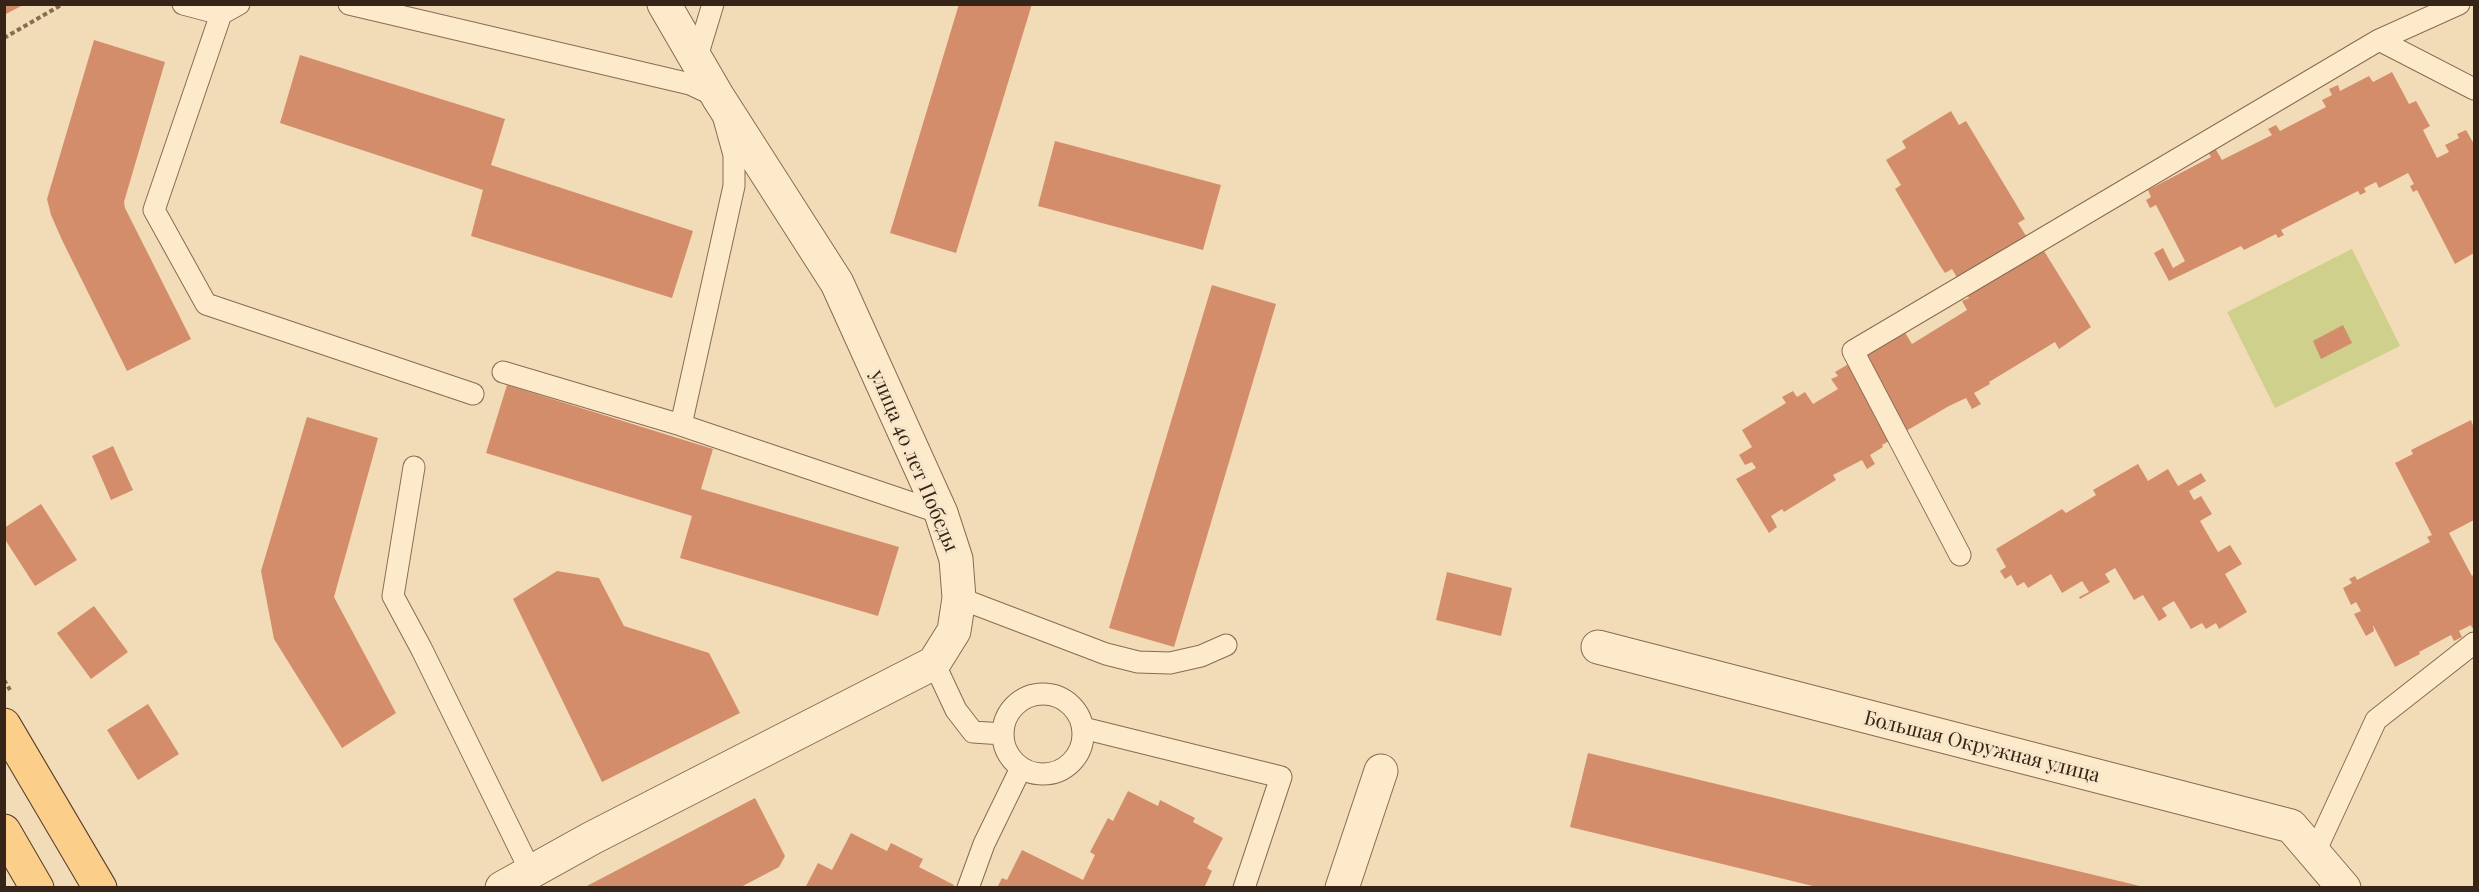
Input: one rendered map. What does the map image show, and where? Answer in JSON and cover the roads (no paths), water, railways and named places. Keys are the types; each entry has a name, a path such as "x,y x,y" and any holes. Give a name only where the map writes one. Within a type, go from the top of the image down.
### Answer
{"main road":[{"path":"4,725 100,888"},
{"path":"4,831 37,888"}],"street":[{"name":"улица 40 лет Победы","path":"664,4 718,97 837,283 940,513 956,559 959,598 954,631 934,663"},
{"name":"Большая Окружная улица","path":"1598,647 2291,826 2341,887"},
{"path":"502,888 592,838 934,663"},
{"path":"1342,888 1382,771"}],"lane":[{"path":"183,4 230,9 154,210 206,304 473,394"},
{"path":"349,4 690,84 718,97 734,155 734,186 681,425"},
{"path":"696,60 713,4"},
{"path":"1960,555 1852,351 2379,40 2459,4"},
{"path":"2379,40 2475,89"},
{"path":"503,372 681,425 940,513"},
{"path":"414,466 393,596 531,872"},
{"path":"959,598 1106,654 1138,662 1170,663 1201,656 1226,645"},
{"path":"2314,854 2376,720 2475,643"},
{"path":"934,663 956,711 973,732 1003,734"},
{"path":"1040,695 1060,698 1071,705 1083,728 1083,741 1078,754 1070,764 1059,771 1046,774 1033,773 1021,768 1011,759 1005,747 1003,734 1005,721 1012,709 1022,701 1040,695"},
{"path":"1083,728 1281,777 1244,888"},
{"path":"968,888 984,843 1021,768"}]}
